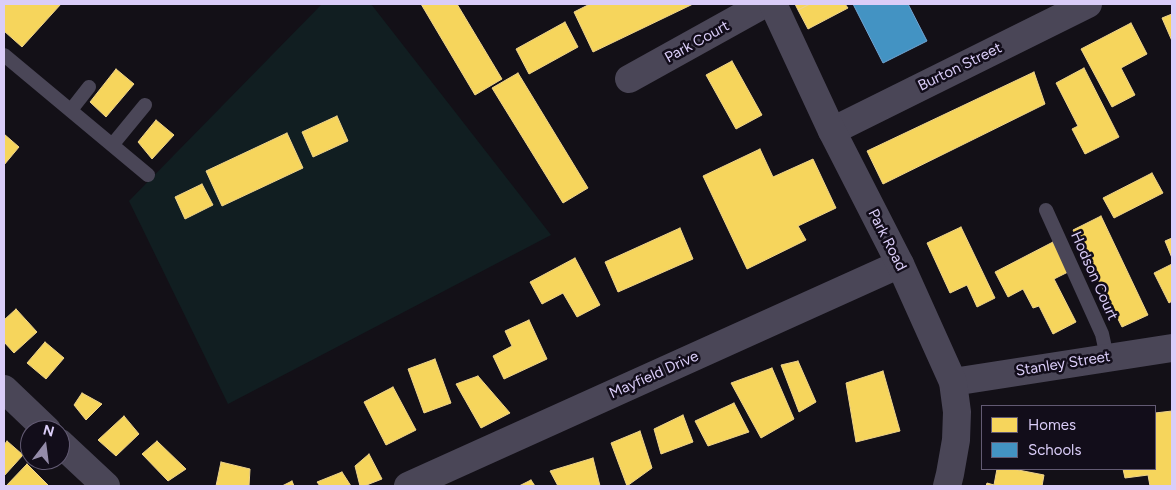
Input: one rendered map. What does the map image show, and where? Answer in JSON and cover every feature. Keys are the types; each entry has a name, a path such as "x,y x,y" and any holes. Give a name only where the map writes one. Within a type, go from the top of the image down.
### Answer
{"street":[{"name":"Park Court","path":"629,79 764,4"},
{"name":"Park Road","path":"773,4 832,131 900,264 953,382 957,412 956,440 947,486"},
{"name":"Burton Street","path":"832,131 1088,4"},
{"name":"Mayfield Drive","path":"408,486 900,264"},
{"name":"Stanley Street","path":"953,382 1172,348"},
{"path":"4,389 36,420"},
{"path":"70,452 106,486"}],"lane":[{"path":"4,55 148,174"},
{"path":"70,110 88,87"},
{"path":"113,144 145,105"},
{"name":"Hodson Court","path":"1046,210 1102,334 1107,357"}],"shaded area":[{"path":"322,4 371,4 551,235 228,404 129,201"}],"building: Homes":[{"path":"4,4 61,4 22,47 4,31"},
{"path":"421,4 457,4 502,79 475,95"},
{"path":"590,4 693,4 593,52 574,12"},
{"path":"795,4 810,4 798,10"},
{"path":"810,4 845,4 848,8 808,29 798,10"},
{"path":"1172,14 1172,41 1162,18"},
{"path":"565,22 578,47 529,74 516,49"},
{"path":"1131,23 1147,54 1121,68 1135,95 1112,107 1081,49"},
{"path":"732,61 762,115 736,129 706,75"},
{"path":"1084,68 1119,137 1085,154 1072,129 1078,126 1056,83"},
{"path":"116,69 134,84 106,117 90,102"},
{"path":"1034,72 1045,104 883,184 867,151"},
{"path":"518,73 588,188 563,203 492,88"},
{"path":"337,116 348,141 313,157 302,132"},
{"path":"156,120 174,135 152,159 138,142"},
{"path":"287,133 303,168 222,206 206,171"},
{"path":"4,134 19,147 4,165"},
{"path":"760,149 773,177 813,159 836,208 798,226 806,240 747,269 703,176"},
{"path":"1152,173 1163,193 1114,218 1103,198"},
{"path":"202,184 213,205 185,219 175,197"},
{"path":"1101,216 1148,315 1122,327 1073,230"},
{"path":"961,227 995,298 977,307 967,285 950,293 927,243"},
{"path":"680,228 693,259 618,292 605,262"},
{"path":"1172,238 1172,258 1165,241"},
{"path":"1053,242 1068,272 1054,279 1076,322 1053,334 1039,306 1033,308 1023,289 1008,297 995,272"},
{"path":"575,258 600,305 577,317 563,293 542,304 530,282"},
{"path":"1172,264 1172,301 1169,303 1154,273"},
{"path":"16,309 37,332 14,353 4,342 4,320"},
{"path":"529,320 547,359 504,379 493,356 512,346 505,331"},
{"path":"45,342 64,358 46,379 27,363"},
{"path":"435,359 451,403 424,413 408,369"},
{"path":"798,361 816,402 799,412 781,365"},
{"path":"772,368 794,419 761,438 731,383"},
{"path":"883,371 900,431 856,442 846,383"},
{"path":"478,376 510,413 481,428 456,384"},
{"path":"393,387 416,430 386,445 364,402"},
{"path":"82,393 102,404 86,420 74,405"},
{"path":"734,403 749,432 708,446 695,421"},
{"path":"1172,411 1172,486 1150,486 1148,475 1125,478 1123,470 1156,470 1156,413"},
{"path":"683,415 693,442 661,454 654,429"},
{"path":"124,416 139,434 116,456 98,440"},
{"path":"640,431 652,468 627,486 611,443"},
{"path":"7,441 20,452 20,458 4,476 4,445"},
{"path":"157,441 186,469 168,481 142,454"},
{"path":"369,454 382,479 360,486 355,466"},
{"path":"593,458 600,486 558,486 550,471"},
{"path":"221,462 250,469 249,486 216,486"},
{"path":"21,470 33,470 49,486 6,486"},
{"path":"997,470 1018,470 1044,475 1042,486 986,486 987,483 994,485"},
{"path":"342,472 351,486 320,486 317,482"},
{"path":"531,480 535,486 519,486"},
{"path":"292,481 294,486 282,486"}],"building: Schools":[{"path":"853,4 908,4 927,41 883,63"}]}
